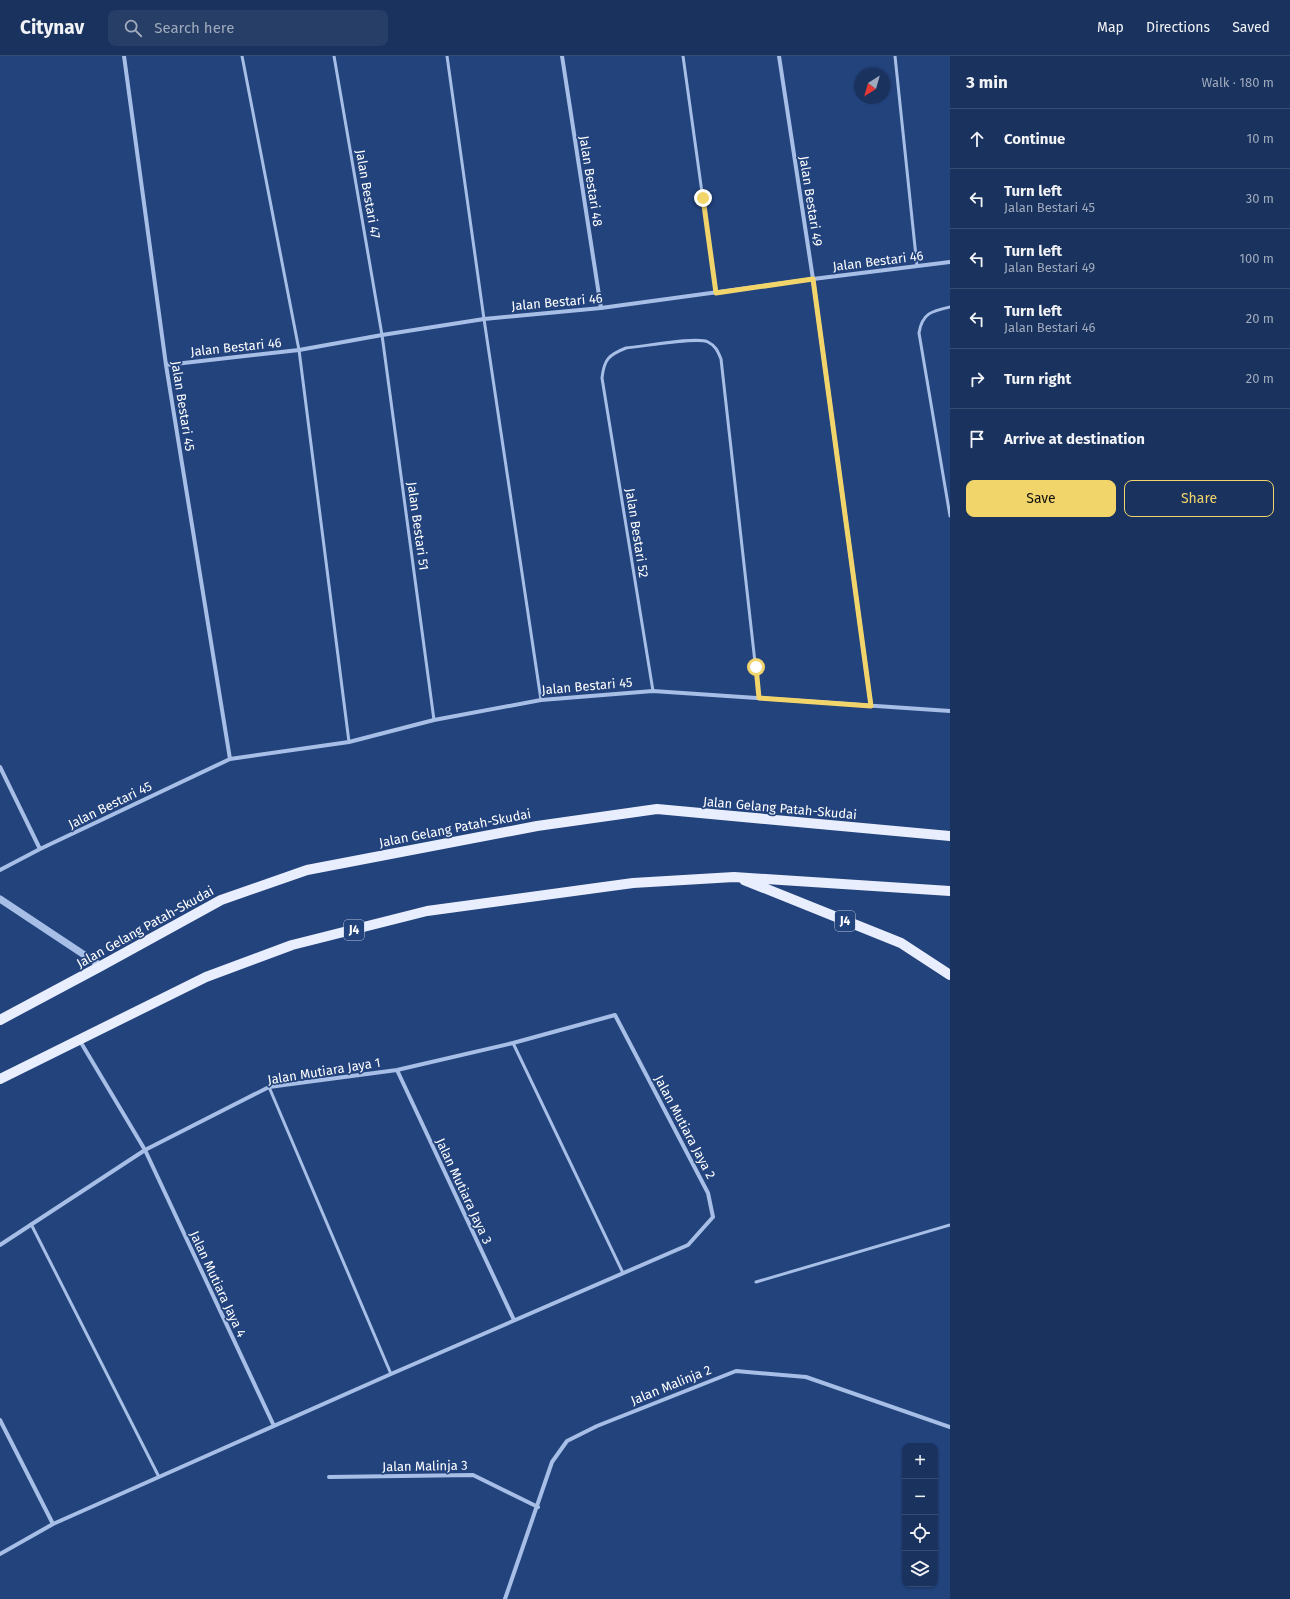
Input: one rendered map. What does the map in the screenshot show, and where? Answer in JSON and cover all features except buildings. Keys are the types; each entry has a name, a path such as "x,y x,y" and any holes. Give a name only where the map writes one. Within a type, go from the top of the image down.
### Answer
{"main road":[{"name":"Jalan Gelang Patah-Skudai","path":"0,1020 220,900 307,870 537,826 656,809 950,836"},
{"path":"734,877 950,891"},
{"name":"J4","path":"0,1079 206,977 292,946 427,911 633,883 734,877 901,943 950,975"}],"street":[{"name":"Jalan Bestari 45","path":"124,56 166,365 230,759"},
{"name":"Jalan Bestari 48","path":"562,56 601,308"},
{"name":"Jalan Bestari 49","path":"779,56 813,279 871,706"},
{"name":"Jalan Bestari 46","path":"166,365 299,350 484,319 601,308 950,262"},
{"name":"Jalan Bestari 45","path":"0,870 40,849 230,759 349,742 434,720 541,700 653,691 950,711"},
{"path":"0,767 40,849"},
{"path":"0,899 101,966"},
{"name":"Jalan Mutiara Jaya 1","path":"0,1245 145,1150 269,1087 397,1070 513,1043 615,1015"},
{"name":"Jalan Mutiara Jaya 2","path":"615,1015 708,1193 714,1217 688,1245 623,1273"},
{"name":"Jalan Mutiara Jaya 4","path":"79,1040 145,1150 274,1426"},
{"name":"Jalan Mutiara Jaya 3","path":"397,1070 514,1320"},
{"path":"0,1554 53,1524 623,1273"},
{"name":"Jalan Malinja 2","path":"505,1599 552,1462 567,1441 597,1426 736,1370 806,1377 950,1427"},
{"path":"0,1420 53,1524"},
{"name":"Jalan Malinja 3","path":"329,1477 473,1475 538,1506"}],"lane":[{"path":"242,56 299,350 349,742"},
{"name":"Jalan Bestari 47","path":"334,56 382,335"},
{"path":"447,56 484,319 541,700"},
{"path":"683,56 716,293"},
{"path":"895,56 916,266"},
{"path":"950,307 928,314 921,322 919,333 950,516"},
{"name":"Jalan Bestari 51","path":"382,335 434,720"},
{"name":"Jalan Bestari 52","path":"653,691 602,378 603,365 610,356 626,348 695,340 707,341 716,348 721,359 759,698"},
{"path":"513,1043 623,1273"},
{"path":"269,1087 391,1374"},
{"path":"31,1224 159,1477"},
{"path":"756,1282 950,1225"}],"route":[{"path":"703,198 716,293 813,279 871,706 759,698 756,667"}]}
